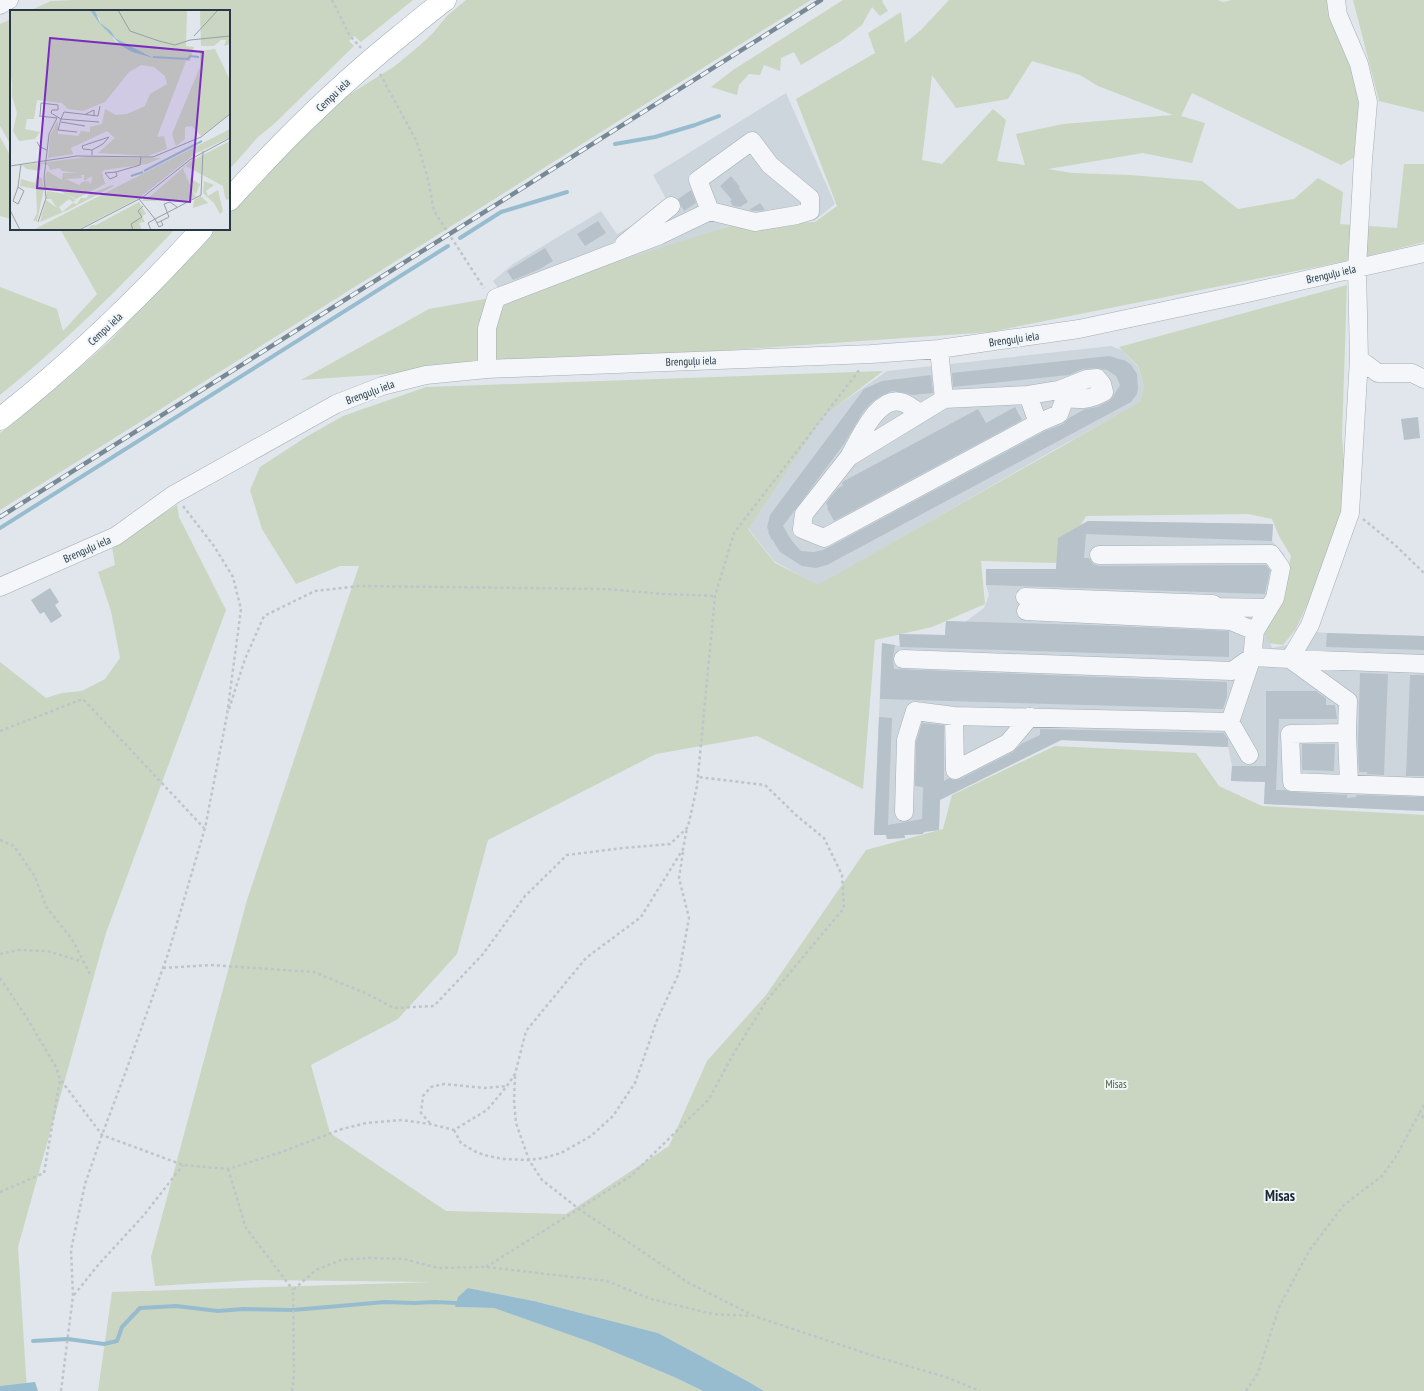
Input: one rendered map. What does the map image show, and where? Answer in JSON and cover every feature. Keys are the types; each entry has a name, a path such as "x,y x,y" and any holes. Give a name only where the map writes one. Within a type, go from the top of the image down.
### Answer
{"main road":[{"name":"Cempu iela","path":"230,199 267,158 371,59 446,0"},
{"name":"Cempu iela","path":"0,419 66,365 109,326 159,276 201,230"}],"street":[{"path":"0,5 9,0"},
{"path":"1290,660 1310,625 1350,513 1359,359 1357,268 1368,102 1359,64 1338,16 1336,0"},
{"path":"486,369 487,328 496,298 660,235 710,211 755,222 797,215 810,211 810,198 770,165 752,141 698,180 710,211"},
{"path":"613,253 671,206"},
{"name":"Brenguļu iela","path":"0,587 116,536 173,495 336,404 382,386 426,375 486,369 940,350 1079,329 1424,253"},
{"path":"940,350 944,399"},
{"path":"1359,359 1378,373 1412,373 1424,379"},
{"path":"849,457 944,399 1062,394 1059,414 1038,423 824,538 802,529 804,514 849,457 876,411 890,401 903,403 920,413"},
{"path":"1028,396 1038,423"},
{"path":"1099,555 1271,554 1281,568 1275,598 1255,631 1252,657 1230,722 1249,755"},
{"path":"1231,621 1213,604 1026,604 1231,621 1255,631"},
{"path":"1216,607 1269,608"},
{"path":"903,660 1232,671 1252,657 1290,660 1424,664"},
{"path":"1290,660 1348,701 1347,733 1349,784"},
{"path":"904,812 906,740 915,711 954,716 1230,722"},
{"path":"954,716 955,770 1008,743 1030,717"},
{"path":"1347,733 1290,734 1292,782 1424,787"}],"path":[{"path":"332,0 350,36 371,59 417,142 428,179 434,211 486,291"},
{"path":"454,1130 461,1143 484,1155 503,1159 528,1160 544,1158 561,1153 591,1136 614,1116 635,1082 657,1020 679,973 689,918 679,878 683,849 697,786 715,596 734,533 871,354"},
{"path":"61,1391 73,1296 71,1250 85,1184 163,968 205,828 228,715 241,609 233,577 214,546 173,495"},
{"path":"1350,513 1362,518 1395,545 1424,573"},
{"path":"228,715 245,659 264,616 315,591 359,586 469,587 607,590 715,596"},
{"path":"0,731 83,699 205,828"},
{"path":"486,1267 631,1176 710,1099 734,1053 767,1000 844,908 842,875 824,838 765,785 698,777"},
{"path":"163,968 211,966 314,972 365,993 394,1008 434,1006 483,954 525,896 567,855 670,844 688,827"},
{"path":"0,840 14,846 34,877 47,908 72,939 90,974"},
{"path":"683,849 641,917 586,958 526,1032 515,1074 514,1101 516,1123 528,1160 542,1180 579,1209 689,1283 754,1316 877,1358 946,1377 980,1391"},
{"path":"0,954 19,950 47,950 84,962"},
{"path":"0,978 27,1018 56,1067 60,1079 102,1135 183,1166 228,1170 279,1153 342,1129 366,1123 402,1120 430,1124 454,1130 487,1110 508,1086 515,1074"},
{"path":"0,1192 44,1173 60,1079"},
{"path":"430,1124 421,1113 423,1096 431,1087 444,1084 485,1088 508,1086"},
{"path":"1246,1391 1258,1373 1278,1307 1309,1251 1344,1205 1382,1176 1395,1158 1424,1105"},
{"path":"1420,1112 1424,1119"},
{"path":"73,1296 99,1264 144,1214 183,1166"},
{"path":"228,1170 246,1228 293,1290 294,1374 292,1391"},
{"path":"293,1290 316,1270 341,1260 369,1258 404,1260 438,1268 486,1267 607,1281 651,1299 713,1314 754,1316"}],"shaded area":[{"path":"786,93 835,204 814,221 732,224 551,291 505,298 493,281 513,264 601,211 617,234 669,204 653,175"},
{"path":"1111,346 1122,350 1138,367 1144,386 1140,403 1052,451 818,586 774,561 748,528 823,416 887,371"},
{"path":"1088,521 1273,524 1272,541 1284,554 1286,568 1265,629 1272,648 1292,644 1303,628 1316,632 1327,633 1424,636 1424,811 1264,804 1265,782 1231,781 1232,766 1228,747 1062,740 940,799 939,830 924,832 923,834 905,835 905,838 887,839 886,835 874,835 882,643 900,646 899,634 945,635 946,621 965,622 984,608 989,595 986,585 986,569 1056,569 1058,538"}],"green space":[{"path":"413,0 361,42 354,36 349,41 354,46 274,124 258,137 230,169 230,10 31,10 51,1"},
{"path":"466,0 811,0 0,510 0,433 109,342 214,230 230,230 230,212 254,186 342,99 395,66 433,33 447,16"},
{"path":"843,0 883,0 882,1 888,11 880,16 872,7 862,25 841,41 801,65 794,52 781,58 780,71 764,65 760,75 749,74 739,85 737,95 711,87 733,70"},
{"path":"949,0 1218,0 1223,2 1232,0 1335,0 1361,77 1357,156 1341,165 1192,93 1181,116 1205,123 1192,163 1143,153 1048,169 1072,173 1130,175 1202,181 1238,209 1294,199 1318,178 1343,192 1340,224 1397,228 1404,164 1424,164 1424,242 1361,258 990,332 301,380 429,309 519,293 732,225 815,222 837,206 796,99 875,53 868,33 901,12 905,43 921,30","holes":["1032,61 1080,75 1098,86 1173,115 1063,124 1016,134 1025,165 997,161 1006,120 993,109 942,164 922,160 932,75 956,108 1008,99"]},
{"path":"1353,0 1424,0 1424,112 1379,101"},
{"path":"10,19 10,143 0,126 0,24"},
{"path":"0,137 10,155 10,219 0,216"},
{"path":"61,230 174,230 90,315 46,356 0,395 0,287 57,309 63,331 97,294"},
{"name":"Misas","path":"1347,285 1342,436 1347,500 1323,570 1296,629 1283,645 1268,643 1264,632 1280,607 1291,556 1279,536 1272,519 1248,514 1086,516 1059,563 981,561 985,604 932,627 875,640 863,789 757,736 656,754 488,840 457,954 398,1019 311,1065 330,1133 446,1211 566,1214 669,1146 707,1061 766,995 866,850 943,829 952,795 1055,746 1196,753 1219,786 1262,806 1424,815 1424,1391 764,1391 658,1333 534,1301 468,1288 455,1307 494,1308 593,1343 674,1377 703,1391 98,1391 112,1292 433,1282 258,1280 155,1286 151,1257 247,900 359,566 340,566 296,584 262,529 250,490 260,467 306,437 343,416 426,387 883,371 824,416 748,529 775,563 818,585 1140,402 1144,386 1138,366 1119,347"},
{"path":"177,505 179,517 226,610 106,933 18,1247 27,1391 0,1391 0,662 46,698 62,693 82,691 105,679 120,658 111,611 98,572 115,565 112,546"}],"water":[{"path":"468,1288 534,1301 658,1333 764,1391 703,1391 674,1377 593,1343 494,1308 455,1307 458,1297"},
{"path":"35,1382 38,1391 0,1391 0,1386"}],"building":[{"path":"731,176 740,187 739,188 748,202 740,207 733,206 730,201 732,200 720,186"},
{"path":"691,190 696,203 684,211 678,199"},
{"path":"760,203 765,210 749,210"},
{"path":"598,221 606,233 585,246 577,234"},
{"path":"545,248 553,261 538,270 513,280 507,271"},
{"path":"1109,356 1126,361 1131,365 1137,374 1137,394 1131,402 827,565 816,568 802,566 780,552 772,540 767,527 770,515 864,389 882,381 931,375 933,393 912,395 892,391 880,396 863,412 844,444 783,526 792,541 801,551 814,552 829,547 1043,432 1063,424 1069,418 1085,409 1097,407 1109,401 1120,385 1116,376 1107,370 1096,368 1083,369 1069,375 953,387 952,373"},
{"path":"1015,407 1022,420 834,521 826,503 838,488 843,486 842,483 844,481 978,409 986,423"},
{"path":"1418,417 1420,438 1404,440 1401,419"},
{"path":"1088,521 1273,524 1272,541 1086,534 1084,558 1089,558 1093,564 1099,566 1266,565 1270,570 1265,594 986,585 986,569 1056,569 1058,538"},
{"path":"50,588 59,602 55,605 62,616 51,623 44,612 40,614 31,600"},
{"path":"946,621 1229,631 1229,657 900,647 899,634 945,635"},
{"path":"1327,633 1424,636 1424,650 1326,647"},
{"path":"882,643 895,645 893,659 894,669 1227,682 1227,697 1223,709 880,699"},
{"path":"1360,673 1388,674 1384,775 1359,772 1358,743"},
{"path":"1410,675 1424,675 1424,776 1406,776"},
{"path":"1266,691 1316,691 1326,698 1326,705 1335,705 1337,718 1279,719 1276,790 1347,795 1347,798 1356,797 1356,795 1424,797 1424,811 1264,804 1265,782 1231,781 1232,766 1266,766"},
{"path":"879,717 892,718 888,825 922,819 923,787 915,786 916,742 922,723 944,725 944,781 949,778 954,780 960,779 1013,752 1021,744 1040,735 1040,729 1224,733 1228,739 1228,747 1061,740 940,800 939,830 924,832 923,834 904,835 905,838 887,839 886,835 874,835"},
{"path":"1302,744 1335,744 1334,771 1302,770"}],"waterway":[{"path":"615,144 655,137 719,116"},
{"path":"460,238 501,212 567,192"},
{"path":"0,528 448,246"},
{"path":"33,1341 68,1339 104,1344 117,1341 122,1327 140,1308 176,1306 218,1311 243,1309 293,1310 385,1302 456,1303"}],"railway":[{"path":"0,517 821,0"}],"district":[{"name":"Misas","path":"1280,1196"}]}
